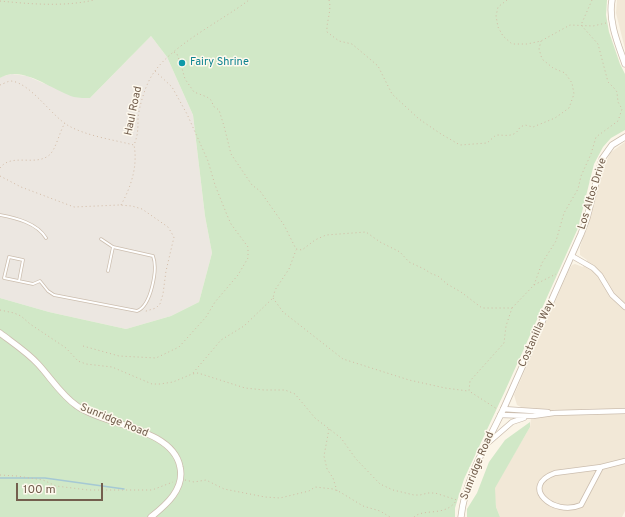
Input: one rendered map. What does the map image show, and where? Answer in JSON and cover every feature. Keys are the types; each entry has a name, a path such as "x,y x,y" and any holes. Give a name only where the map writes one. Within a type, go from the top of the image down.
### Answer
{"street":[{"path":"612,0 612,22 625,64"},
{"name":"Los Altos Drive","path":"572,256 587,218 602,159 612,145 625,137"},
{"path":"572,256 593,268 600,275 612,295 625,307"},
{"name":"Costanilla Way","path":"501,412 572,256"},
{"name":"Sunridge Road","path":"0,333 37,363 78,408 143,432 162,442 174,453 179,462 181,469 180,479"},
{"path":"501,412 554,413 625,411"},
{"path":"501,412 533,416"},
{"name":"Sunridge Road","path":"461,517 463,502 469,484 501,412"},
{"path":"484,448 492,438 512,422 533,416 554,413"},
{"path":"542,503 540,496 541,485 545,478 550,475 555,473 601,467 625,461"},
{"path":"570,514 577,510 581,504 601,467"},
{"path":"151,517 164,506 177,491 180,479"}],"lane":[{"path":"0,215 13,217 27,223 36,228 46,238"},
{"path":"19,281 22,260 9,257 4,278 33,284 40,281 48,291 54,295 137,311 145,304 150,295 155,270 155,259 153,256 113,247 101,239"},
{"path":"108,271 113,247"}],"path":[{"path":"0,1 26,4 64,4 94,0"},
{"name":"Haul Road","path":"0,85 10,81 20,84 40,99 68,126 134,145 138,136 138,116 150,77 166,57 249,0"},
{"path":"329,0 330,4 326,26 327,32 339,41 352,44 364,54 378,66 392,94 419,119 460,145 487,144 496,135 513,135 518,132 520,127 525,125 534,127 555,118 570,108 574,94 572,83 565,73 553,68 542,59 540,49 541,41"},
{"path":"507,0 498,7 496,16 498,27 503,36 512,44 527,44 541,41 570,25 593,26 612,22"},
{"path":"581,25 592,0"},
{"path":"534,285 542,263 556,241 564,213 578,189 581,176 591,154 596,137 618,121 622,109 618,102 614,88 608,82 598,44 581,25"},
{"path":"174,52 177,54 184,71 185,79 194,92 207,97 212,101 213,106 218,110 224,126 231,154 252,185 260,191 284,225 296,249 288,269 273,298 244,326 221,340 192,374"},
{"path":"83,346 119,356 156,358 179,347 206,317 215,302 238,275 248,258 248,247 231,224 215,185 208,161 187,114 172,87 155,71"},
{"path":"0,168 7,162 47,157 55,146 59,132 64,123"},
{"path":"120,205 130,187 134,171 136,155 134,145"},
{"path":"0,176 21,188 74,207 120,205 132,206 151,214 168,227 174,237 160,304 156,308 148,311 138,314 137,311"},
{"path":"296,249 302,250 315,240 326,235 366,232 380,242 400,252 409,262 438,276 482,308 512,308"},
{"path":"469,391 470,381 504,343 506,326 512,308 534,285 566,269"},
{"path":"273,298 283,312 343,359 409,380 445,388 469,391 501,412"},
{"path":"0,310 21,316 30,324 66,348 78,361 86,364 112,367 152,384 173,382 198,373 245,388 285,390 295,394 315,418 341,438 356,459 380,484 393,490 420,495 435,493 457,500 453,506 440,512 418,513 414,517"},
{"path":"329,429 324,456 327,470 333,478 337,491"},
{"path":"0,475 43,480 56,486 88,490 152,490 180,479 194,482 206,480 224,489 265,497 280,498 309,491 315,487 337,491 363,506 380,511 390,517"}],"shaded area":[{"path":"617,0 625,0 625,49 616,13"},
{"path":"151,36 167,57 193,115 205,216 212,253 199,302 171,316 126,329 49,312 0,298 0,78 12,74 27,76 43,83 90,98"},
{"path":"625,142 625,511 622,517 500,517 496,507 494,488 530,427 532,408 523,408 517,405 514,395 569,270 572,265 575,264 583,267 587,260 580,255 580,247 591,215 602,172 610,153"}],"green space":[{"path":"0,0 607,0 606,15 609,32 625,74 625,130 611,138 603,147 594,164 578,228 464,479 455,508 455,517 0,517 0,298 49,312 126,329 171,316 199,302 212,253 205,216 193,115 167,57 151,36 90,98 74,97 28,76 18,74 0,78"},
{"path":"530,422 530,427 495,488 496,507 500,517 467,517 467,509 477,493 489,462 505,440"}],"waterway":[{"path":"0,478 45,478 124,489"}],"place":[{"name":"Fairy Shrine","path":"182,63"}]}
